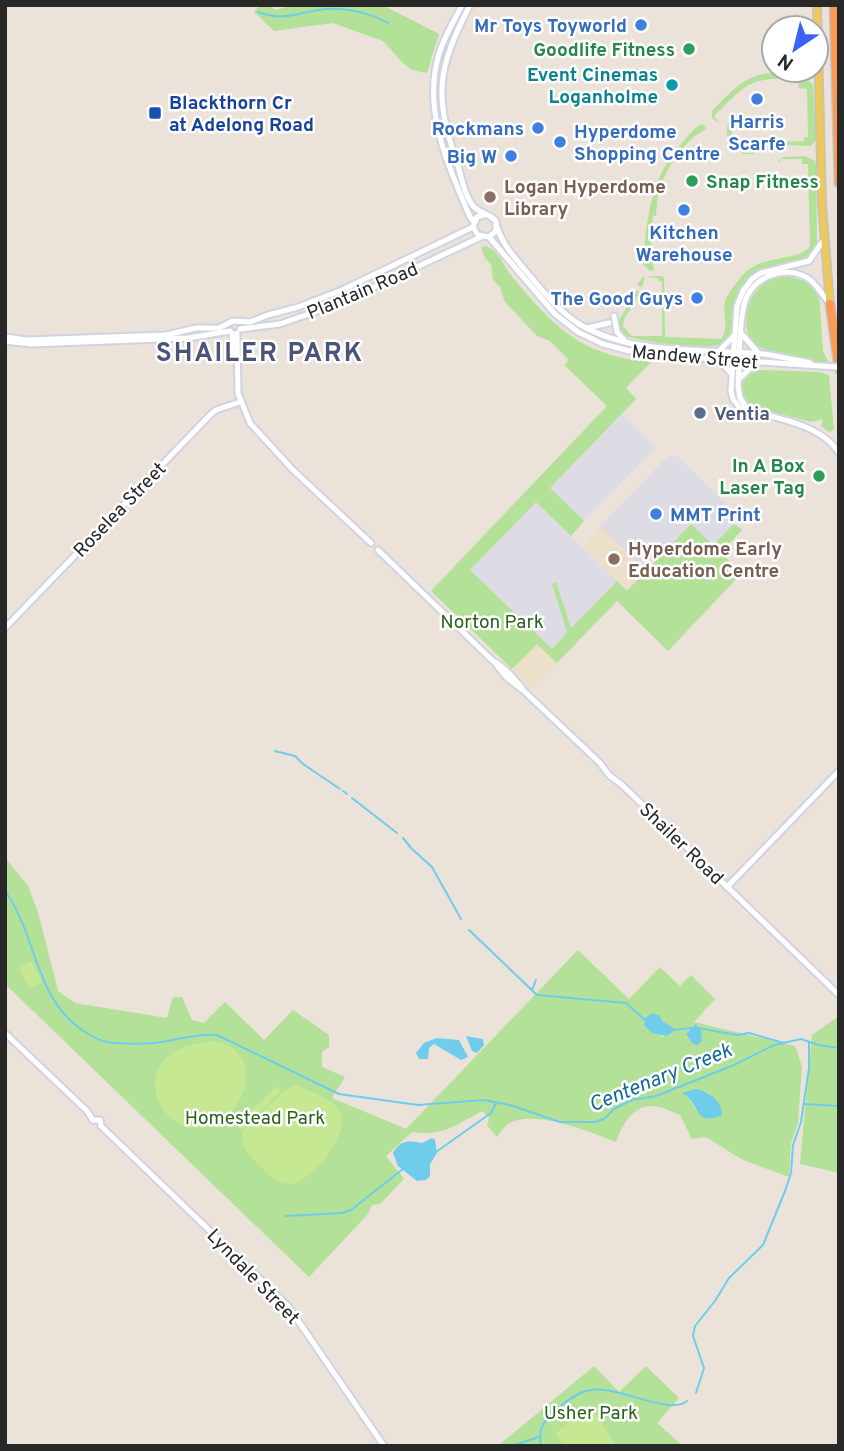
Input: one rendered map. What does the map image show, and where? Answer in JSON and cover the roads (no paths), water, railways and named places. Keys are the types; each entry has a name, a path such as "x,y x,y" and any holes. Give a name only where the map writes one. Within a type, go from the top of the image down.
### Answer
{"highway":[{"path":"834,5 839,183"},
{"path":"830,304 839,368"}],"main road":[{"path":"817,5 824,241 830,304"}],"street":[{"path":"462,5 439,53 433,82 434,112 440,139 468,215 481,237 489,237 497,227 494,218 484,215 467,195 441,106 445,60 470,5"},
{"path":"474,225 484,215"},
{"name":"Plantain Road","path":"5,339 166,335 196,328 219,328 230,323 250,322 324,298 443,243 474,225"},
{"name":"Mandew Street","path":"497,227 509,251 551,301 587,328 626,342 759,354 820,366"},
{"name":"Plantain Road","path":"5,339 31,344 188,338 271,326 320,310 481,237"},
{"name":"Mandew Street","path":"489,237 551,310 587,337 612,348 636,353 839,368"},
{"path":"824,241 815,256 807,262 765,271 747,284 738,302 737,352 731,391 738,407 816,431 828,439 839,453"},
{"path":"719,351 738,334 747,296 758,282 772,274 789,272 804,276 817,286 830,304"},
{"path":"614,316 616,329 626,342"},
{"path":"237,322 236,366 240,402"},
{"path":"230,323 235,331"},
{"path":"587,328 609,323"},
{"path":"738,334 759,354"},
{"path":"718,359 732,374"},
{"path":"736,360 739,395 748,410"},
{"path":"738,380 757,362"},
{"name":"Shailer Road","path":"240,402 259,435 371,543 371,550 378,550 495,663 506,677 600,763 609,775 698,858 705,869 839,995"},
{"name":"Roselea Street","path":"5,628 210,415 216,410 240,402"},
{"path":"727,887 839,771"},
{"name":"Lyndale Street","path":"5,1033 87,1111 93,1120 100,1120 101,1126 288,1306 384,1446"}],"water":[{"path":"652,1013 660,1016 674,1031 666,1036 652,1033 644,1025 645,1018"},
{"path":"696,1024 701,1031 702,1040 698,1045 693,1044 686,1034"},
{"path":"466,1036 483,1039 484,1045 477,1053 472,1051"},
{"path":"437,1038 459,1040 468,1057 461,1060 434,1044 429,1048 428,1059 419,1059 416,1053 424,1043"},
{"path":"695,1089 714,1098 720,1105 722,1115 713,1118 702,1116 682,1093"},
{"path":"432,1138 435,1140 437,1153 430,1164 430,1176 426,1180 417,1181 398,1166 393,1153 402,1143 422,1143"}],"waterway":[{"path":"258,12 281,16 345,9 388,23"},
{"path":"275,751 295,756 340,789"},
{"path":"343,791 347,794"},
{"path":"352,798 397,833"},
{"path":"403,838 432,867 461,919"},
{"name":"Centenary Creek","path":"5,891 16,908 54,1001 66,1016 86,1033 107,1042 130,1044 217,1035 339,1094 418,1105 484,1100 510,1105 560,1122 595,1122 632,1100 656,1096 734,1065 774,1045 801,1039 839,1048"},
{"path":"469,930 537,995 626,1003 645,1020"},
{"path":"532,990 536,980"},
{"path":"673,1030 692,1028"},
{"path":"697,1028 737,1035 749,1033 784,1043"},
{"path":"696,1393 704,1368 693,1336 695,1326 729,1278 763,1245 791,1173 793,1145 801,1122 809,1068 809,1042"},
{"path":"436,1152 491,1113 496,1103"},
{"path":"804,1104 839,1106"},
{"path":"286,1216 342,1213 351,1210 403,1169"},
{"path":"541,1446 540,1435 546,1420 566,1402 586,1391 614,1392 668,1405 679,1405 687,1401"},
{"path":"511,1446 539,1437"}],"place":[{"name":"Mr Toys Toyworld","path":"641,25"},
{"name":"Goodlife Fitness","path":"689,49"},
{"name":"Event Cinemas Loganholme","path":"672,85"},
{"name":"Harris Scarfe","path":"757,99"},
{"name":"Blackthorn Cr at Adelong Road","path":"155,113"},
{"name":"Rockmans","path":"538,128"},
{"name":"Hyperdome Shopping Centre","path":"560,142"},
{"name":"Big W","path":"511,156"},
{"name":"Snap Fitness","path":"692,181"},
{"name":"Logan Hyperdome Library","path":"490,197"},
{"name":"Kitchen Warehouse","path":"684,210"},
{"name":"The Good Guys","path":"697,298"},
{"name":"Ventia","path":"700,413"},
{"name":"In A Box Laser Tag","path":"819,476"},
{"name":"MMT Print","path":"656,514"},
{"name":"Hyperdome Early Education Centre","path":"614,559"}],"district":[{"name":"SHAILER PARK","path":"260,352"}],"park label":[{"name":"Norton Park","path":"492,621"},
{"name":"Homestead Park","path":"255,1117"},
{"name":"Usher Park","path":"591,1412"}]}
